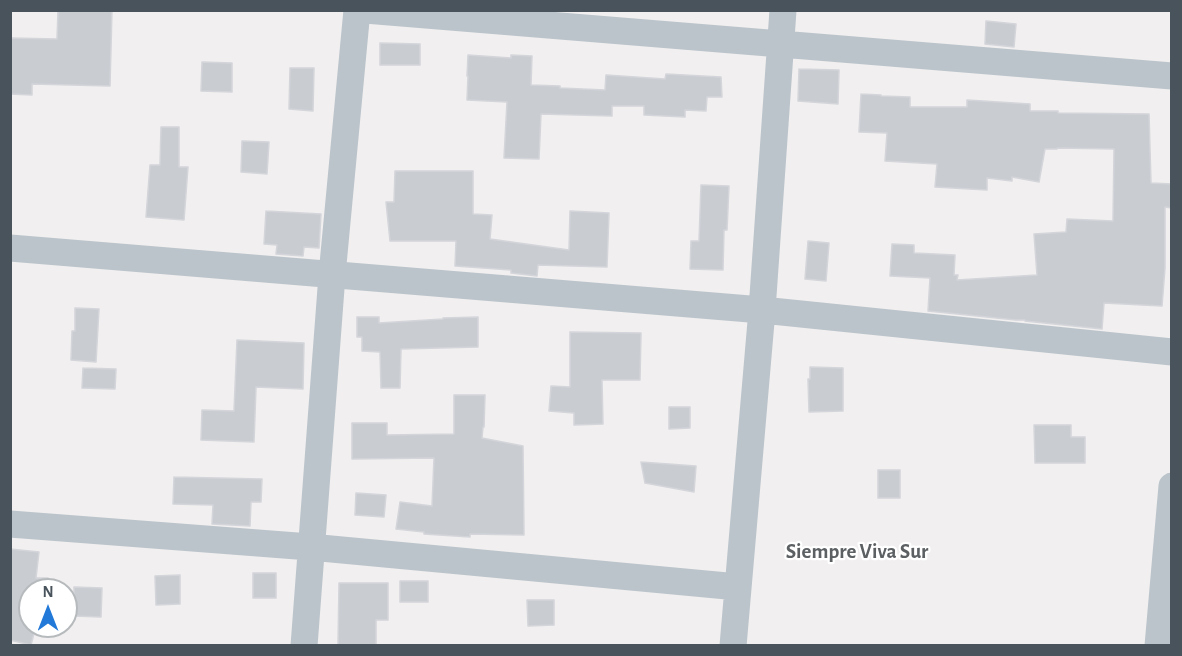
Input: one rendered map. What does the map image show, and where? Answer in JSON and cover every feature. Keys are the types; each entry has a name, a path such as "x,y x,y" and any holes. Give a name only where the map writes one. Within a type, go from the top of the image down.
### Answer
{"street":[{"path":"304,645 332,275 357,10"},
{"path":"365,10 1172,76"},
{"path":"733,645 762,310 783,10"},
{"path":"10,248 762,310 1172,352"},
{"path":"1163,629 1172,486"},
{"path":"10,524 310,547 738,587"}],"building":[{"path":"58,10 112,10 110,86 32,84 32,95 10,94 10,38 57,39"},
{"path":"986,21 1016,24 1014,47 985,44"},
{"path":"380,43 420,44 420,65 380,65"},
{"path":"468,55 511,58 511,55 532,56 531,85 560,86 560,88 605,90 606,75 665,79 666,74 721,77 722,97 707,97 706,111 685,110 685,117 644,115 644,106 612,106 612,116 541,114 539,159 504,158 507,102 467,100"},
{"path":"202,62 232,63 232,92 201,91"},
{"path":"290,68 314,68 313,111 289,109"},
{"path":"799,69 839,70 838,104 798,101"},
{"path":"861,94 910,97 910,107 967,107 967,100 1030,104 1030,111 1149,114 1151,183 1172,184 1172,208 1165,207 1165,268 1162,306 1104,303 1102,329 928,311 930,278 890,276 892,244 914,245 914,253 955,255 954,275 958,275 957,280 1037,275 1034,234 1066,232 1067,219 1113,221 1114,149 1045,149 1039,182 1012,177 1012,181 987,178 987,190 935,187 937,164 885,161 887,133 859,132"},
{"path":"161,127 179,127 179,167 188,167 184,220 146,217 150,165 160,165"},
{"path":"242,141 269,142 267,174 241,172"},
{"path":"395,171 473,171 473,214 492,215 490,239 569,250 570,211 609,213 607,267 538,265 537,276 511,273 511,270 455,266 456,241 390,241 386,202 394,202"},
{"path":"701,185 729,186 727,230 724,230 723,270 690,269 691,241 699,241"},
{"path":"266,211 321,214 319,248 304,247 303,256 276,254 277,245 264,244"},
{"path":"808,241 829,243 826,281 805,279"},
{"path":"75,308 99,309 96,362 71,360"},
{"path":"357,317 379,317 379,323 478,317 478,347 401,349 400,388 381,388 380,352 362,351 362,337 357,337"},
{"path":"570,332 641,333 640,380 602,380 603,424 574,425 574,413 549,411 551,386 570,387"},
{"path":"237,340 304,343 303,389 256,387 254,442 201,440 202,410 234,411"},
{"path":"810,367 843,368 843,411 809,412"},
{"path":"83,368 116,369 115,389 82,388"},
{"path":"454,395 485,395 482,438 523,446 524,535 470,534 470,537 424,534 424,532 396,529 400,502 432,506 434,458 352,459 352,423 387,423 387,435 454,434"},
{"path":"669,407 690,407 690,428 669,429"},
{"path":"1034,425 1071,425 1071,437 1085,437 1085,463 1035,463"},
{"path":"641,462 696,466 694,492 645,483"},
{"path":"878,470 900,470 900,498 878,498"},
{"path":"174,477 262,479 261,502 251,502 250,526 212,524 213,505 173,504"},
{"path":"356,493 386,495 384,517 355,515"},
{"path":"10,549 39,552 36,578 18,578 18,638 33,638 31,645 10,640"},
{"path":"253,573 276,573 276,598 253,598"},
{"path":"180,575 180,604 156,605 155,576"},
{"path":"400,581 428,581 428,602 400,602"},
{"path":"339,583 388,583 388,620 376,620 376,645 338,645"},
{"path":"78,587 102,588 101,617 78,616"},
{"path":"527,600 554,600 554,625 528,626"}],"district":[{"name":"Siempre Viva Sur","path":"857,552"}]}
